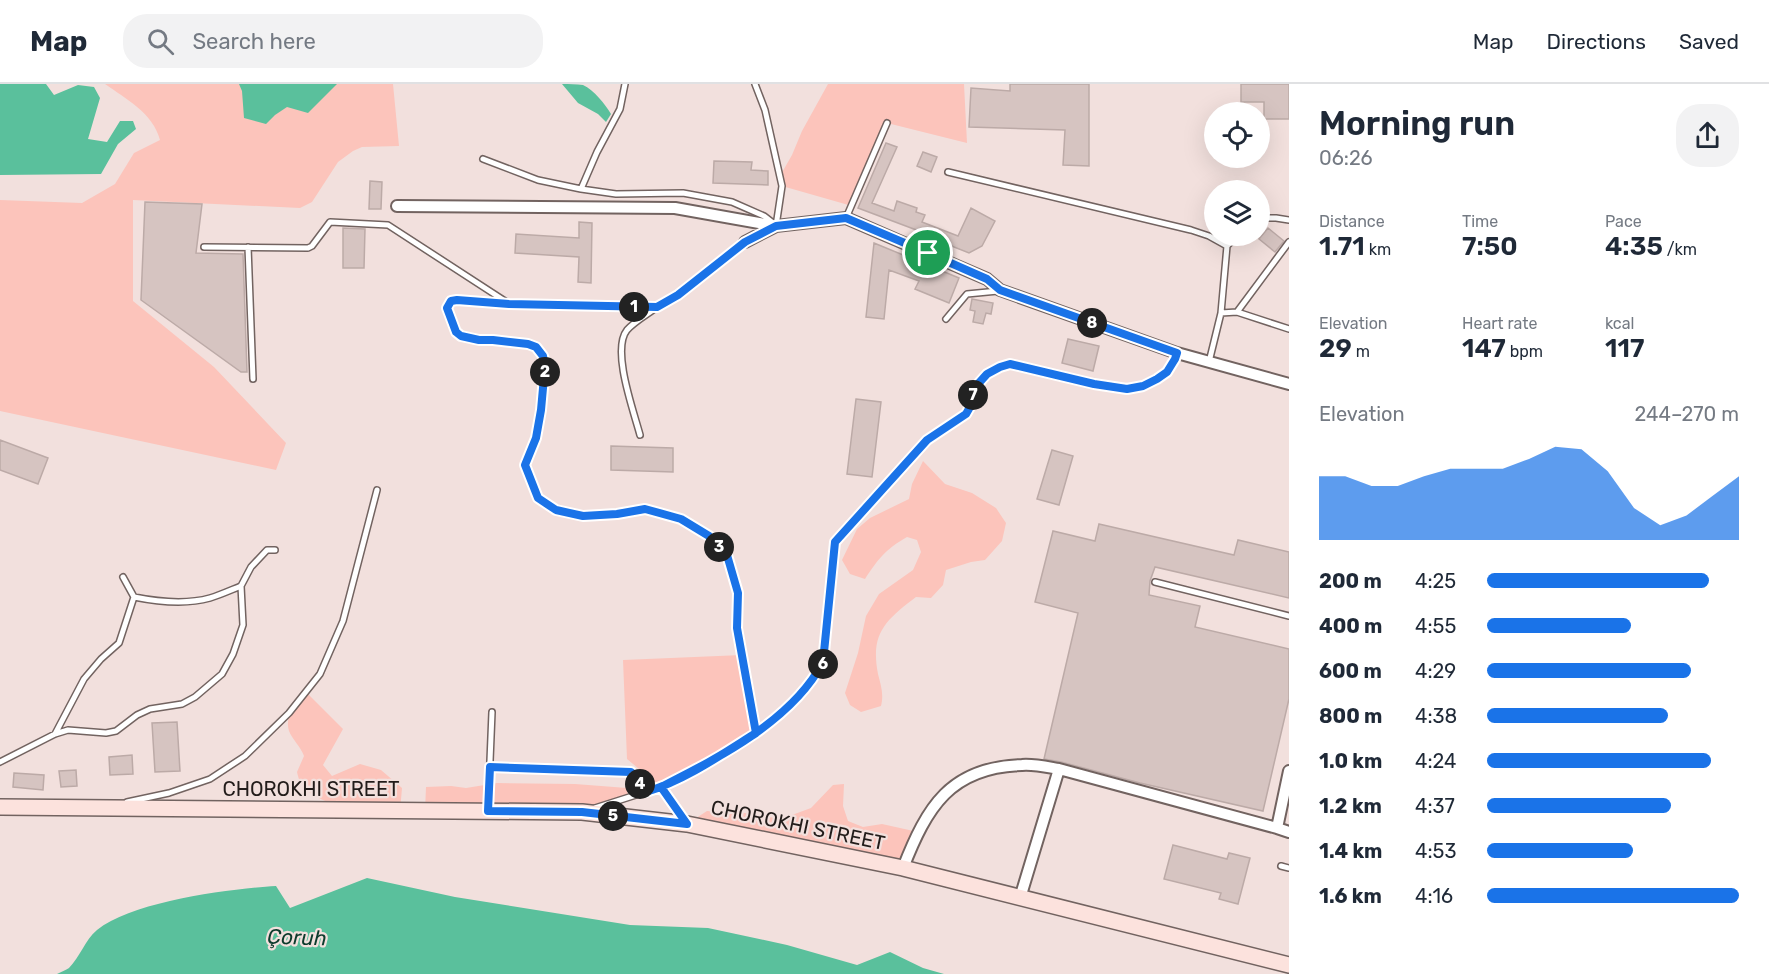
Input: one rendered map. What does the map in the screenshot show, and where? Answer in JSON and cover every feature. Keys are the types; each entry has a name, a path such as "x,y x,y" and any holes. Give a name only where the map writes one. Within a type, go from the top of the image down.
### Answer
{"street":[{"path":"397,206 675,208 776,226 846,218 987,279 1000,290 1177,353 1289,384"},
{"path":"745,242 776,226"},
{"path":"903,868 918,832 952,786 970,774 1024,764 1059,769 1289,832"},
{"path":"1020,898 1059,769"},
{"path":"1276,828 1289,771"},
{"name":"CHOROKHI STREET","path":"0,807 582,812 687,824 903,868 1289,965"}],"lane":[{"path":"581,189 597,152 620,110 625,84"},
{"path":"755,84 765,110 782,186 776,226"},
{"path":"846,218 887,123"},
{"path":"483,159 538,180 581,189 616,194 683,193 732,202 764,216 776,226"},
{"path":"948,172 1204,234"},
{"path":"1270,218 1289,220"},
{"path":"204,247 308,248 330,222 388,225 509,304"},
{"path":"640,435 620,353 626,331 657,307 678,295 745,242"},
{"path":"1237,312 1289,242"},
{"path":"1209,362 1221,313 1227,246"},
{"path":"248,247 253,379"},
{"path":"946,319 966,294 1000,290"},
{"path":"657,307 509,304 457,300 451,301 447,308 456,332 461,336 479,340 528,344 536,347 543,356 545,366 541,410 536,438 525,465 538,498 556,510 583,516 617,514 645,509 681,519 709,536 727,555 738,593 737,628 756,733"},
{"path":"1221,313 1237,312 1289,329"},
{"path":"582,812 661,787 716,759 756,733 803,693 815,678 823,662 835,542 927,440 966,414 972,395 987,374 1010,364 1094,384 1127,389 1143,386 1167,372 1177,353"},
{"path":"99,808 170,793 210,779 245,756 289,713 320,674 343,621 378,490"},
{"path":"0,762 55,734 68,730 106,733 116,731 137,715 150,709 182,704 195,697 222,674 233,654 243,625 241,586 251,567 267,550 275,550"},
{"path":"55,734 84,679 100,659 119,643 134,597 123,577"},
{"path":"1155,582 1289,616"},
{"path":"134,597 159,602 188,601 209,598 241,586"},
{"path":"488,811 492,712"},
{"path":"490,767 631,772 646,792"},
{"path":"661,787 687,824"},
{"path":"1281,866 1289,868"}],"shaded area":[{"path":"105,84 393,84 399,146 362,147 353,151 338,162 312,202 300,208 133,200 133,301 214,367 286,443 276,470 0,411 0,200 82,203 115,184 134,153 160,140 145,114"},
{"path":"828,84 964,84 967,143 887,123 852,206 782,186 780,176"},
{"path":"923,461 945,484 972,493 996,508 1006,523 1002,541 985,560 946,570 943,585 931,598 916,597 889,621 883,629 876,648 882,694 881,706 861,712 850,705 845,693 858,653 866,616 879,594 913,570 921,552 917,540 907,537 883,555 865,579 850,574 842,560 857,529 870,518 909,499 912,484"},
{"path":"742,655 756,733 716,759 661,787 627,759 623,660"},
{"path":"306,692 343,729 323,765 332,776 360,764 381,770 402,788 400,811 334,804 322,800 302,785 297,772 304,756 290,734 288,720 292,710"},
{"path":"497,783 575,784 627,788 628,798 582,812 425,811 426,787 466,788"},
{"path":"844,784 843,806 848,821 863,827 882,824 918,832 903,868 687,824 707,811 745,813 781,819 811,808 833,785"}],"water":[{"path":"0,84 46,84 54,95 78,85 94,87 100,98 88,139 107,142 120,121 133,121 136,129 118,144 101,174 0,175"},
{"path":"239,84 337,84 308,113 287,107 266,124 244,118 242,91"},
{"path":"562,84 583,85 591,90 611,114 606,122 598,114 578,103"},
{"name":"Çoruh","path":"367,878 455,897 630,925 708,928 787,945 857,965 890,952 923,968 944,974 57,974 69,968 97,930 134,911 183,898 276,886 290,908"}],"building":[{"path":"1010,84 1089,84 1089,166 1063,165 1065,130 969,127 971,88 1010,91"},
{"path":"1241,84 1289,84 1289,119 1270,119 1270,102 1241,102"},
{"path":"886,143 897,147 872,203 894,211 897,201 917,208 916,212 925,215 922,222 958,236 971,208 995,221 982,246 969,253 934,239 935,237 858,208"},
{"path":"923,152 937,157 931,172 917,166"},
{"path":"714,161 752,162 751,170 768,171 768,185 713,183"},
{"path":"370,181 382,182 381,209 369,209"},
{"path":"145,202 202,204 196,253 243,254 247,372 241,372 141,300"},
{"path":"579,222 592,223 591,283 578,282 579,257 515,253 516,234 579,238"},
{"path":"343,228 365,229 364,268 343,268"},
{"path":"1270,230 1284,241 1275,252 1268,246 1270,246"},
{"path":"874,243 959,278 949,303 915,289 919,281 889,270 884,319 866,317"},
{"path":"972,299 993,303 991,314 986,313 983,324 973,322 975,311 970,310"},
{"path":"1068,339 1099,346 1093,371 1062,363"},
{"path":"856,399 881,402 872,477 847,474"},
{"path":"0,440 48,458 38,484 0,470"},
{"path":"611,446 673,448 673,472 611,470"},
{"path":"1052,450 1073,456 1059,505 1037,499"},
{"path":"1099,524 1234,555 1238,540 1289,552 1289,598 1155,567 1150,581 1149,595 1200,606 1195,627 1289,649 1289,699 1263,811 1044,759 1078,613 1035,602 1053,531 1095,541"},
{"path":"177,722 180,771 155,772 152,723"},
{"path":"132,755 133,774 110,775 109,757"},
{"path":"76,770 77,786 61,787 59,771"},
{"path":"14,773 44,775 43,790 13,787"},
{"path":"1173,845 1227,859 1229,853 1250,858 1238,904 1219,899 1221,893 1164,879"}],"route":[{"path":"928,253 846,218 776,226 745,242 678,295 657,307 451,301 447,308 456,332 461,336 479,340 528,344 536,347 543,356 545,366 541,410 536,438 525,465 538,498 556,510 583,516 617,514 645,509 681,519 709,536 727,555 738,593 737,628 756,733 716,759 661,787 646,792 631,772 490,767 488,811 582,812 687,824 661,787 702,766 716,759 756,733 803,693 815,678 823,662 835,542 927,440 966,414 972,395 987,374 1010,364 1094,384 1127,389 1143,386 1157,379 1167,372 1175,359 1177,353 1000,290 987,279 928,253"}]}
